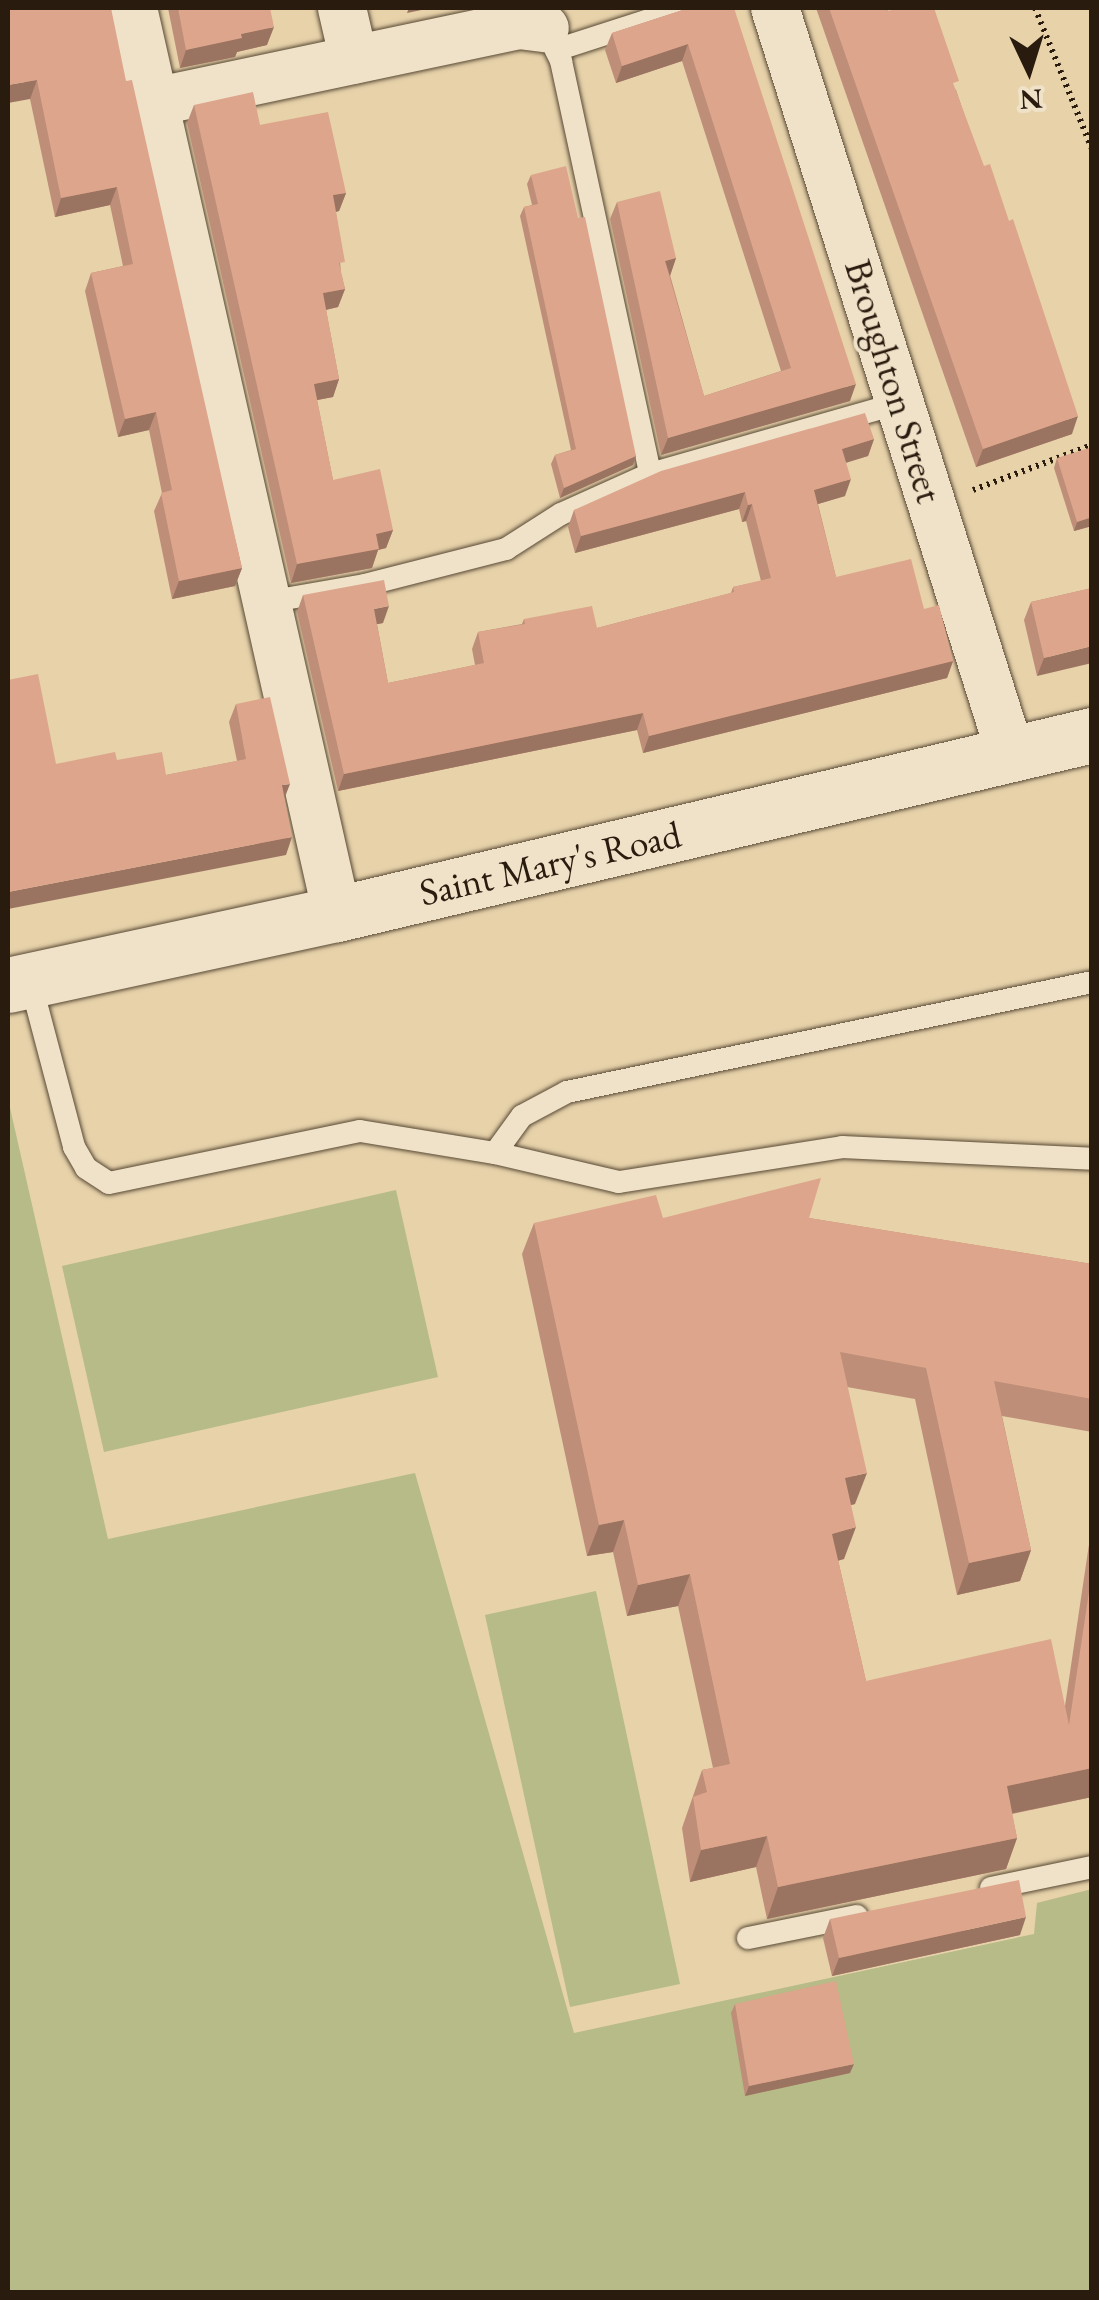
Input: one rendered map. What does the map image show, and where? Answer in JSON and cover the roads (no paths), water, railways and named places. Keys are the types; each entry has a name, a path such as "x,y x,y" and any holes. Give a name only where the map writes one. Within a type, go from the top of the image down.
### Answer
{"street":[{"path":"132,8 336,914"},
{"path":"342,8 354,60"},
{"name":"Broughton Street","path":"776,8 1010,755"},
{"path":"154,102 518,25 550,39"},
{"name":"Saint Mary's Road","path":"19,982 336,914 1092,735"}],"lane":[{"path":"650,474 550,39 686,8"},
{"path":"268,602 365,585 506,549 562,514 650,474 902,402"},
{"path":"19,982 74,1147 86,1168 108,1183 360,1131 495,1153 618,1182 842,1147 1092,1159"},
{"path":"495,1153 522,1116 567,1092 1092,982"},
{"path":"977,1891 1092,1867"},
{"path":"748,1938 881,1910"}]}
